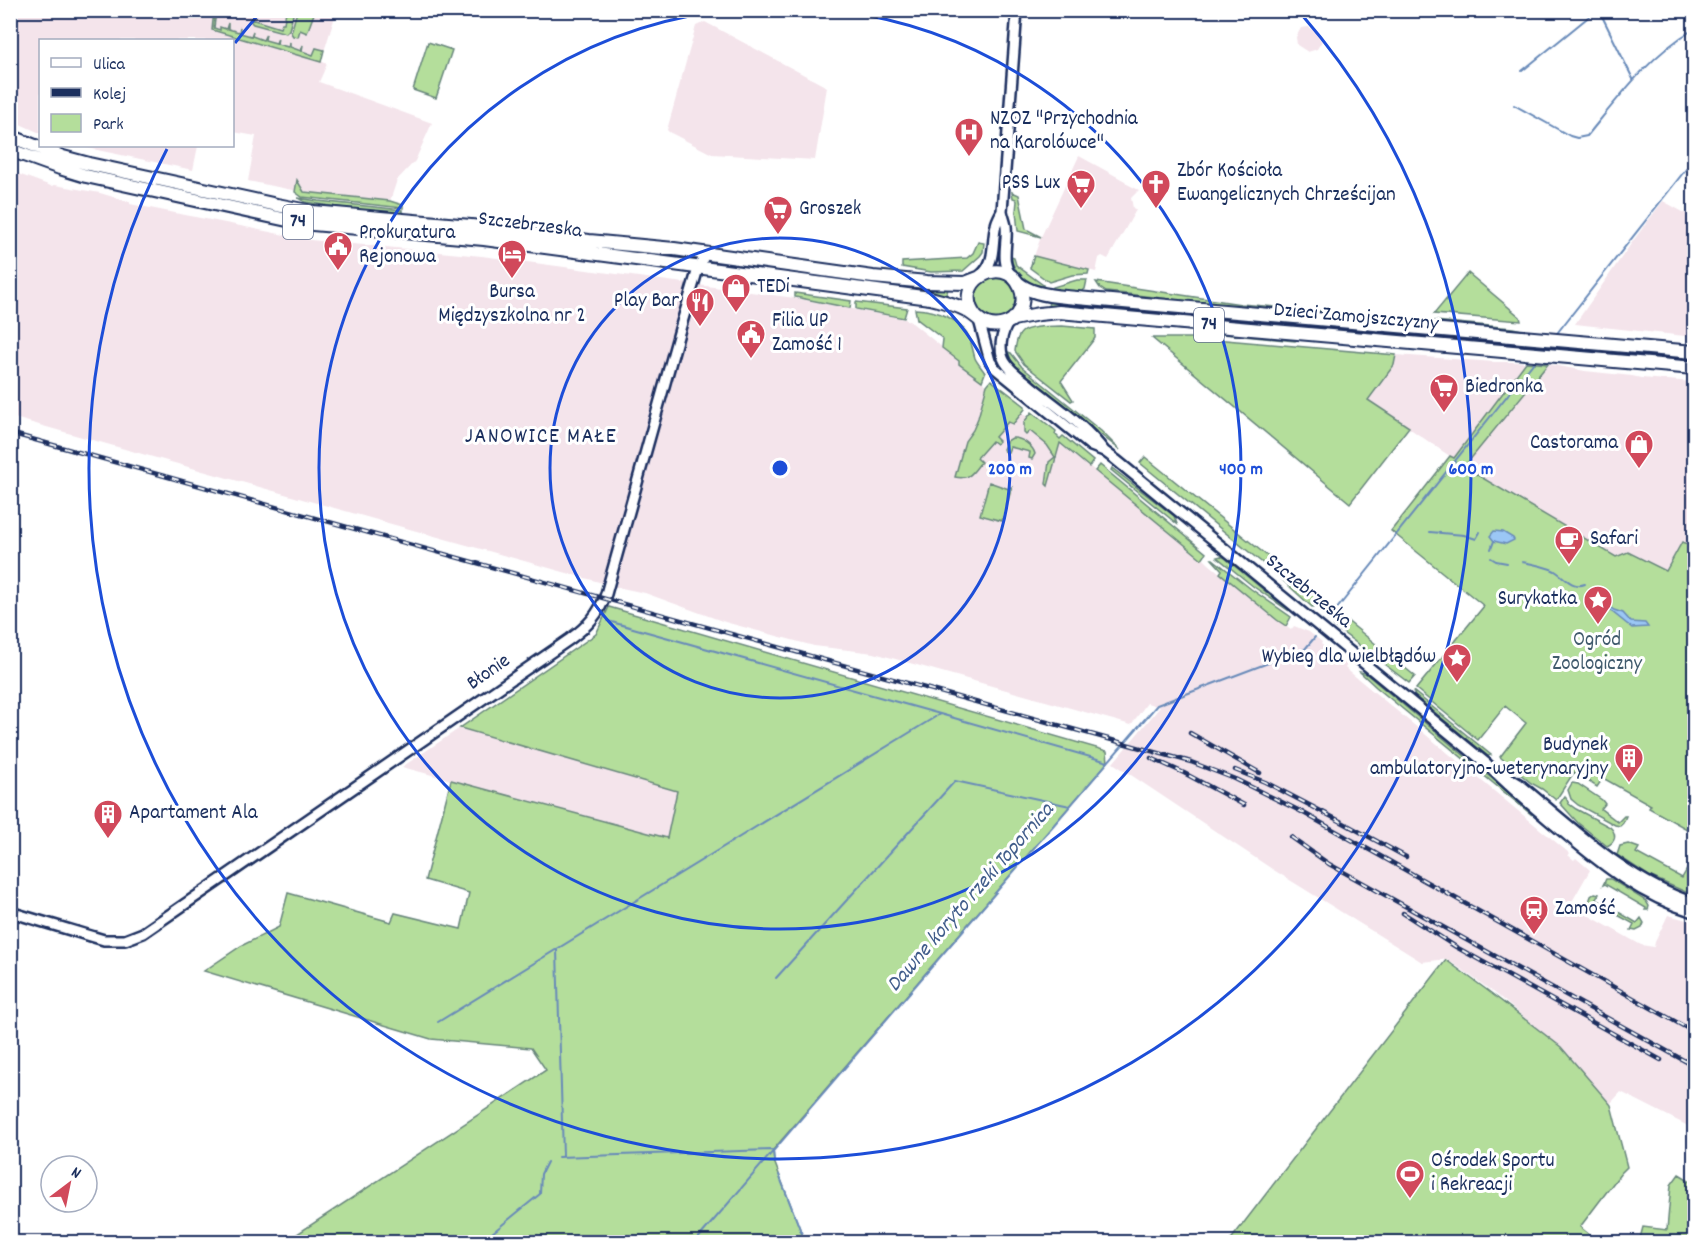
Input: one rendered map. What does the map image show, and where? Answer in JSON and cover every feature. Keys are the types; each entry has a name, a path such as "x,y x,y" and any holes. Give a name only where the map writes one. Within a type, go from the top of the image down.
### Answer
{"main road":[{"name":"Szczebrzeska","path":"10,136 39,147"},
{"name":"Szczebrzeska","path":"39,147 77,161 291,208 324,213 482,227 873,277 937,283 965,283 980,277"},
{"name":"Szczebrzeska","path":"10,150 79,174 302,223 484,239 930,298 961,308 978,319"},
{"name":"74","path":"980,277 997,272 1008,274 1015,280"},
{"path":"978,319 970,307 969,296 972,285 980,277"},
{"path":"1011,321 1020,310 1023,298 1015,280"},
{"name":"Dzieci Zamojszczyzny","path":"1015,280 1026,288 1066,297 1695,352"},
{"name":"Dzieci Zamojszczyzny","path":"1011,321 1049,313 1083,314 1695,368"},
{"name":"74","path":"978,319 995,326 1011,321"}],"street":[{"path":"1015,280 1006,264 1006,227 1002,211 1017,10"},
{"path":"980,277 992,261 996,224 1002,211"},
{"name":"Błonie","path":"10,912 93,938 121,940 136,937 570,639 592,621 606,594 699,267 705,254"},
{"name":"Szczebrzeska","path":"978,319 990,361 999,372 1091,446 1104,451"},
{"name":"Szczebrzeska","path":"1011,321 1003,331 1001,346 1005,362 1092,435 1104,451 1487,764 1513,790 1614,873 1654,897 1695,912"},
{"name":"Szczebrzeska","path":"1487,764 1519,784 1625,870 1656,887 1695,903"}],"shaded area":[{"path":"337,10 321,61 327,64 319,82 432,123 415,161 397,180 390,201 307,193 248,181 256,136 234,132 234,39 39,39 39,133 11,120 11,11"},
{"path":"705,22 827,87 815,160 712,154 667,130 696,26"},
{"path":"1309,27 1318,33 1322,41 1317,49 1308,52 1297,45 1296,37 1301,28"},
{"path":"83,147 198,147 193,170"},
{"path":"1079,156 1139,190 1131,198 1133,208 1136,210 1108,259 1102,256 1099,258 1096,272 1034,256"},
{"path":"10,171 51,186 100,193 130,202 130,204 310,240 482,256 795,298 911,322 959,361 959,364 1022,412 1277,620 1291,630 1294,626 1309,632 1322,642 1321,644 1347,665 1345,668 1569,853 1568,855 1574,860 1576,858 1590,870 1570,905 1641,945 1654,947 1668,915 1694,922 1694,1129 1621,1092 1610,1104 1561,1048 1496,994 1447,959 1422,962 1272,869 1113,763 1160,707 1147,703 1131,725 874,653 814,646 725,622 645,593 11,417"},
{"path":"1663,201 1694,218 1694,337 1575,324 1633,241"},
{"path":"1396,355 1526,362 1454,459 1368,400 1394,365"},
{"path":"1548,364 1641,378 1694,382 1694,534 1689,545 1682,542 1666,571 1628,552 1616,557 1464,467"},
{"path":"460,728 677,791 667,838 402,767"}],"green space":[{"path":"214,11 216,11 214,28 226,29 228,23 228,29 239,32 240,27 240,33 251,36 253,31 252,36 263,40 266,34 265,40 276,43 278,38 277,44 288,47 290,42 290,47 301,51 303,45 302,51 313,55 316,48 324,50 321,62 212,30"},
{"path":"286,11 294,11 286,33 251,22 251,19 280,28 284,23"},
{"path":"297,11 315,11 307,33 300,30 298,37 291,33"},
{"path":"428,42 452,50 436,98 413,90"},
{"path":"297,180 304,192 390,201 403,205 403,208 302,197 295,192"},
{"path":"1012,192 1019,195 1026,229 1041,237 1018,231 1017,201 1013,198"},
{"path":"298,198 402,210 402,214 384,214 305,202"},
{"path":"978,242 984,243 983,252 963,271 931,272 902,267 902,262 967,258 973,253"},
{"path":"1034,256 1089,270 1088,274 1072,275 1049,282 1030,268"},
{"path":"1011,257 1014,258 1016,265 1043,285 1043,288 1022,277 1012,263"},
{"path":"736,266 831,279 948,288 946,298 736,268"},
{"path":"1468,273 1520,317 1521,321 1434,314"},
{"path":"995,277 1010,283 1016,298 1010,313 995,319 980,313 974,298 980,283"},
{"path":"1077,280 1087,280 1085,289 1078,294 1052,291 1053,287"},
{"path":"1096,282 1241,304 1298,309 1300,313 1106,292"},
{"path":"795,293 851,301 850,308 795,297"},
{"path":"1049,299 1298,323 1298,329 1048,308"},
{"path":"856,302 907,308 904,318 856,309"},
{"path":"915,309 939,313 961,326 970,339 975,358 985,373 982,381 942,348 943,339 917,319"},
{"path":"1309,310 1513,328 1540,334 1308,314"},
{"path":"1142,323 1297,337 1297,340 1132,325"},
{"path":"1062,326 1095,329 1095,338 1061,381 1073,400 1071,401 1024,364 1015,351 1019,336 1025,330"},
{"path":"1419,337 1476,342 1542,343 1565,347 1576,353 1415,339"},
{"path":"1152,338 1203,338 1396,355 1394,365 1368,400 1409,427 1350,503"},
{"path":"1008,352 1022,367 1101,431 1120,450 1018,369"},
{"name":"Ogród Zoologiczny","path":"1526,362 1548,364 1464,467 1616,557 1628,552 1666,571 1682,542 1689,545 1694,534 1694,833 1649,808 1651,805 1603,778 1597,787 1574,772 1556,800 1500,757 1526,723 1505,706 1478,740 1416,689 1484,606 1391,531 1450,456 1454,458"},
{"path":"991,380 1025,406 1025,409 1013,424 1008,422 995,437 999,441 996,444 992,441 977,458 981,462 973,472 964,477 955,477 965,441 973,430 987,385"},
{"path":"1032,412 1056,431 1055,434 1060,439 1063,436 1093,461 1089,467 1060,443 1048,486 1046,484 1049,462 1055,457 1047,445 1030,431 1026,435 1024,433 1024,422"},
{"path":"1012,438 1029,445 1035,454 1032,459 1029,458 1030,452 1010,447 1008,452 1004,451 1007,441"},
{"path":"1145,457 1323,601 1318,606 1312,607 1276,574 1140,463"},
{"path":"1100,465 1206,553 1202,559 1095,471"},
{"path":"1112,468 1174,516 1177,524 1111,470"},
{"path":"989,482 1009,489 1012,487 1002,521 980,515"},
{"path":"1221,556 1289,611 1254,587 1217,557"},
{"path":"1212,559 1291,617 1286,626 1220,573 1222,570"},
{"path":"1329,606 1415,676 1409,683 1334,626 1335,624 1323,613"},
{"path":"609,607 1107,751 1108,762 773,1150 774,1161 805,1242 285,1242 546,1070 531,1048 431,1039 204,971 241,946 279,927 288,893 391,922 395,913 461,929 469,893 425,880 451,780 667,838 677,791 460,728 596,634"},
{"path":"1360,672 1365,673 1530,810 1532,815 1376,687"},
{"path":"1413,691 1491,755 1488,756 1415,696"},
{"path":"1572,783 1578,784 1602,800 1605,804 1601,809 1618,822 1626,816 1623,823 1620,826 1615,825 1578,805 1571,799 1568,790"},
{"path":"1565,796 1569,804 1576,809 1610,827 1614,840 1607,846 1578,823 1560,803"},
{"path":"1628,844 1639,848 1636,853 1682,878 1694,857 1694,874 1688,893 1649,876 1617,855 1620,846"},
{"path":"1606,879 1611,879 1646,901 1649,906 1648,910 1605,884 1603,885"},
{"path":"1595,893 1599,894 1596,899 1637,923 1641,918 1644,923 1642,928 1636,931 1631,930 1634,924 1596,903 1592,908 1589,902"},
{"path":"1446,960 1561,1047 1611,1105 1627,1167 1580,1227 1596,1240 1594,1242 1229,1242"},
{"path":"1679,1174 1694,1183 1694,1242 1639,1242 1643,1227 1667,1230 1671,1185"}],"water":[{"path":"1494,531 1503,532 1514,540 1506,544 1494,541 1490,536"},
{"path":"1595,597 1614,610 1623,613 1631,622 1645,623 1648,627 1632,628 1612,612 1598,605"}],"waterway":[{"path":"1522,71 1597,10"},
{"path":"1599,10 1633,79"},
{"path":"1514,105 1570,136 1577,138 1587,136 1649,64 1678,39 1694,29"},
{"name":"Dawne koryto rzeki Topornica","path":"1558,332 1694,159"},
{"name":"Dawne koryto rzeki Topornica","path":"1328,620 1534,362"},
{"path":"1430,532 1464,535 1476,539 1480,532"},
{"path":"1491,549 1494,541"},
{"path":"1491,558 1507,563"},
{"path":"1522,562 1551,569 1572,584 1585,584"},
{"path":"608,621 940,714"},
{"name":"Dawne koryto rzeki Topornica","path":"695,1242 1157,705 1305,649 1315,637"},
{"path":"438,1022 940,714 1108,762"},
{"path":"776,978 955,781 1070,806"},
{"path":"557,950 563,1156"},
{"path":"558,1157 773,1150 774,1160"},
{"path":"481,1242 540,1194 541,1174 547,1162"},
{"path":"779,1175 805,1242"}],"railway":[{"path":"10,433 1191,762 1235,779 1300,811 1694,1032"},
{"path":"1190,733 1260,773"},
{"path":"1151,758 1244,805"},
{"path":"1235,770 1265,782 1406,857"},
{"path":"1291,837 1329,864 1694,1066"},
{"path":"1403,913 1456,947 1661,1060"}],"place":[{"name":"NZOZ \"Przychodnia na Karolówce\"","path":"969,158"},
{"name":"PSS Lux","path":"1081,210"},
{"name":"Zbór Kościoła Ewangelicznych Chrześcijan","path":"1156,210"},
{"name":"Groszek","path":"778,236"},
{"name":"Prokuratura Rejonowa","path":"338,272"},
{"name":"Bursa Międzyszkolna nr 2","path":"512,280"},
{"name":"TEDi","path":"736,314"},
{"name":"Play Bar","path":"700,328"},
{"name":"Filia UP Zamość 1","path":"751,360"},
{"name":"Biedronka","path":"1444,414"},
{"name":"Castorama","path":"1639,470"},
{"name":"Safari","path":"1569,566"},
{"name":"Surykatka","path":"1598,626"},
{"name":"Wybieg dla wielbłądów","path":"1457,684"},
{"name":"Budynek ambulatoryjno-weterynaryjny","path":"1629,784"},
{"name":"Apartament Ala","path":"108,840"},
{"name":"Zamość","path":"1534,936"},
{"name":"Ośrodek Sportu i Rekreacji","path":"1410,1200"}],"district":[{"name":"JANOWICE MAŁE","path":"541,437"}]}
